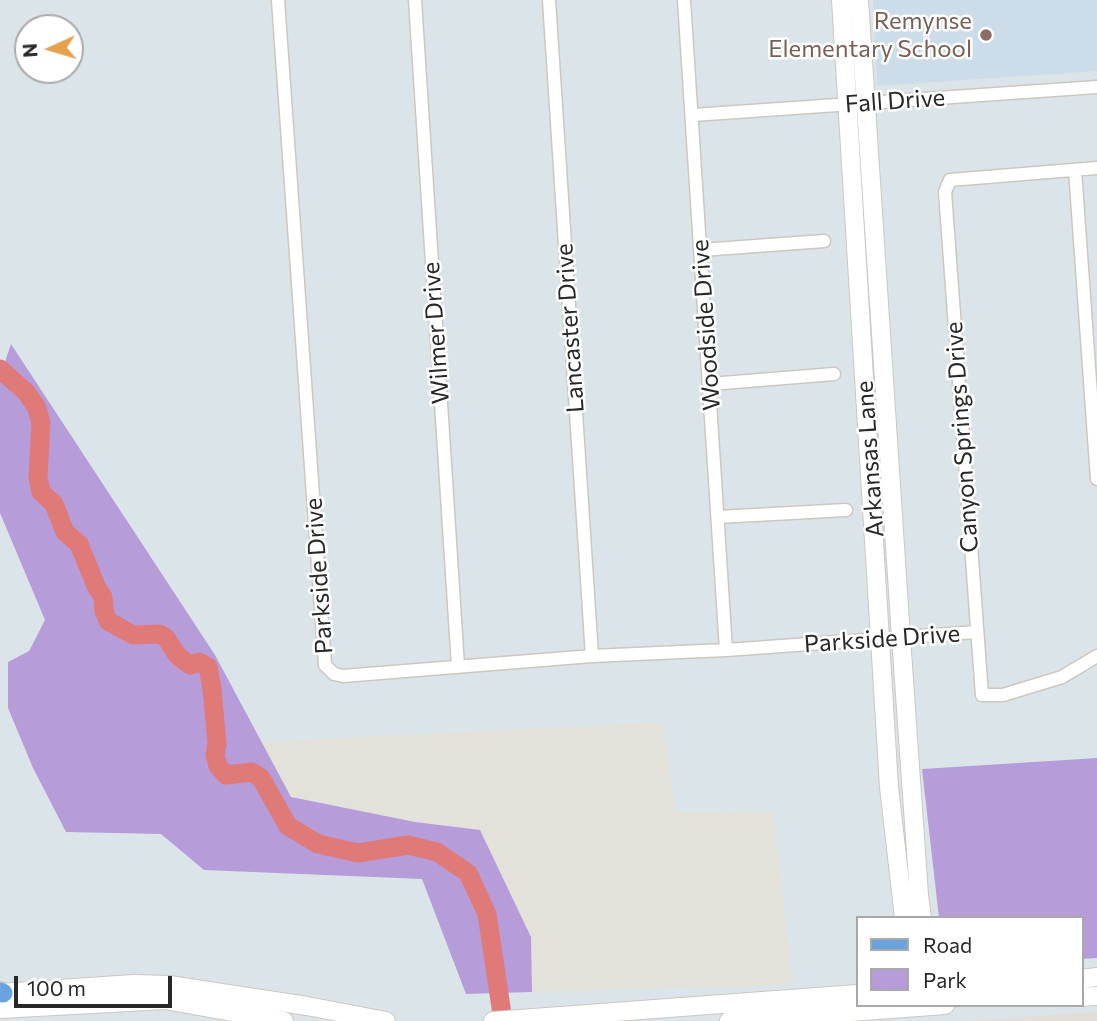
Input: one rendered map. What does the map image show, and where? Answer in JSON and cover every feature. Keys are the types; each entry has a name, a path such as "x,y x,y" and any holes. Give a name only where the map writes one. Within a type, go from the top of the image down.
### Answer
{"main road":[{"name":"Arkansas Lane","path":"841,0 856,104 922,916"},
{"name":"Arkansas Lane","path":"859,0 856,104 881,639 890,787 904,916"},
{"path":"1,997 133,984 169,985 386,1021"},
{"path":"493,1021 856,994"},
{"path":"1,997 165,1000 284,1021"},
{"path":"729,1021 929,1009 941,1021"}],"street":[{"name":"Parkside Drive","path":"278,0 325,665 334,674 344,676 592,656 726,650 976,632"},
{"name":"Wilmer Drive","path":"415,0 458,666"},
{"name":"Lancaster Drive","path":"549,0 592,656"},
{"name":"Woodside Drive","path":"684,0 726,650"},
{"name":"Fall Drive","path":"693,115 1097,87"},
{"path":"1097,168 1075,170 1097,479"},
{"name":"Canyon Springs Drive","path":"1075,170 950,180 945,192 982,695 1003,695 1062,677 1097,656"},
{"path":"701,250 824,241"},
{"path":"710,384 834,374"},
{"path":"718,517 846,510"}],"shaded area":[{"name":"Remynse Elementary School","path":"873,0 1097,0 1097,71 877,86"},
{"path":"662,722 676,812 773,811 793,985 532,992 531,937 480,830 415,822 291,797 261,742"},
{"path":"1097,1012 1097,1021 967,1021"}],"green space":[{"path":"11,344 215,655 291,797 415,822 480,830 531,937 532,992 466,994 422,879 204,870 161,834 66,832 33,768 8,708 8,662 29,651 45,620 0,513 0,377"},
{"path":"1097,758 1097,958 1083,959 1083,916 939,916 922,769"}],"waterway":[{"path":"0,369 26,392 37,408 41,423 38,478 41,492 54,504 65,532 79,544 103,597 108,621 133,635 160,634 166,638 178,656 190,665 199,662 208,667 218,766 226,775 252,772 261,778 288,826 318,844 358,853 408,845 437,852 468,873 487,914 502,1014"}],"place":[{"name":"Remynse Elementary School","path":"986,35"}]}
